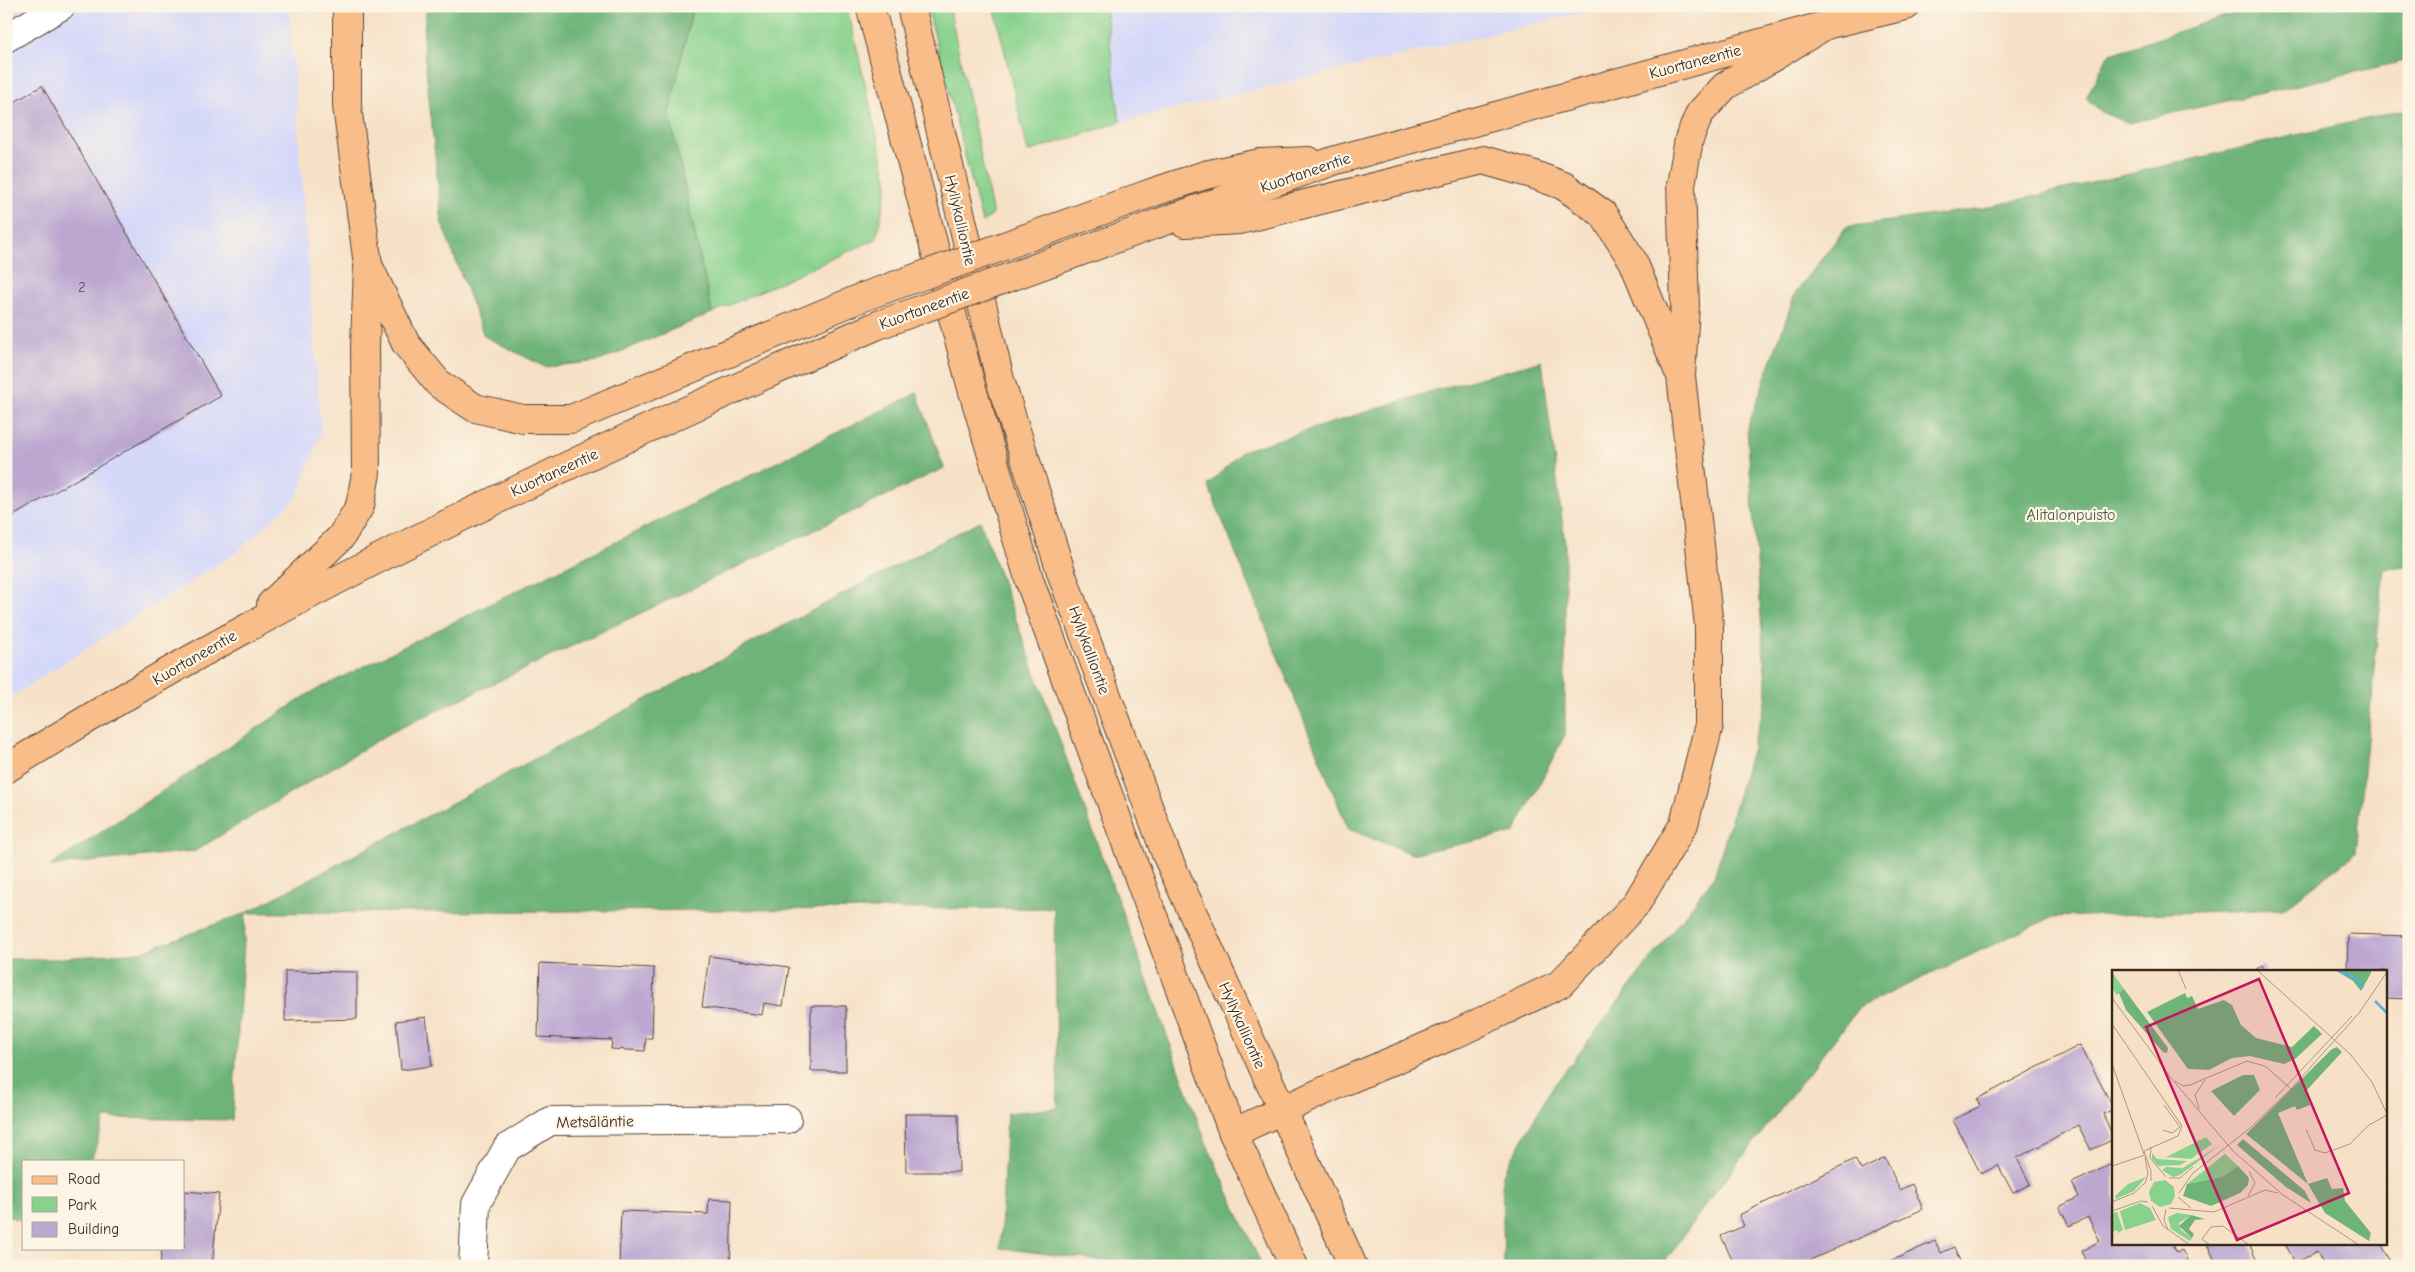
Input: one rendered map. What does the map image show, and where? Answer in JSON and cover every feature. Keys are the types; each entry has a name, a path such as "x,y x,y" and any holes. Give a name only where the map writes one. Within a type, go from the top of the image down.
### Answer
{"main road":[{"path":"250,624 342,536 360,506 366,473 365,346 368,265 347,106 347,6"},
{"name":"Hyllykalliontie","path":"870,6 971,385 1030,582 1233,1133 1294,1266"},
{"name":"Hyllykalliontie","path":"910,6 1000,380 1063,578 1166,854 1353,1266"},
{"name":"Kuortaneentie","path":"6,769 250,624 500,497 737,387 878,325 1336,160 1826,25 1906,6"},
{"path":"1233,1133 1343,1082 1453,1036 1560,984 1636,904 1684,824 1709,725 1709,636 1681,376 1685,305 1681,185 1689,139 1700,113 1725,86 1826,25"},
{"path":"368,265 406,344 439,384 475,408 523,419 571,419 863,297 1205,175 1260,163 1336,160"},
{"path":"1156,224 1240,220 1483,160 1532,174 1564,186 1603,214 1633,261 1681,376"}],"street":[{"path":"6,38 60,6"},
{"name":"Metsäläntie","path":"473,1266 476,1204 507,1148 550,1121 787,1119"}],"shaded area":[{"path":"6,6 289,6 321,434 297,497 237,552 6,700"},
{"path":"1105,6 1609,6 1120,122"}],"green space":[{"path":"427,6 693,6 669,114 712,313 599,361 545,367 484,336 442,224 423,40"},
{"path":"693,6 847,6 888,183 876,239 712,313 669,114"},
{"path":"927,6 949,6 993,215 982,222"},
{"path":"994,6 1105,6 1120,122 1028,152"},
{"path":"2256,6 2409,6 2409,60 2129,123 2103,113 2086,98 2108,55"},
{"name":"Alitalonpuisto","path":"2409,109 2409,566 2384,568 2356,853 2283,909 2052,917 1860,1007 1706,1204 1662,1266 1504,1266 1502,1176 1550,1091 1714,877 1767,697 1747,429 1795,294 1846,227 1983,208"},
{"path":"1542,361 1565,544 1565,735 1514,833 1412,854 1348,829 1208,485 1242,451 1436,390"},
{"path":"917,393 944,468 388,734 195,851 50,866 310,693"},
{"path":"980,521 1205,1140 1262,1266 1144,1266 1000,1248 1007,1113 1058,1108 1054,908 246,913"},
{"path":"246,913 232,1120 105,1118 91,1160 22,1160 22,1220 6,1216 6,959 50,959 140,952"}],"building":[{"path":"42,86 221,396 6,520 6,107"},
{"path":"2348,934 2409,936 2409,999 2388,998 2388,970 2347,970"},
{"path":"709,956 789,967 783,1006 764,1003 762,1015 702,1007"},
{"path":"540,963 654,968 652,1038 646,1038 645,1051 611,1049 612,1040 538,1037"},
{"path":"2262,965 2265,970 2255,970"},
{"path":"285,971 357,972 357,1019 285,1021"},
{"path":"811,1006 846,1006 846,1071 811,1071"},
{"path":"426,1017 432,1066 401,1070 396,1021"},
{"path":"2080,1045 2112,1105 2112,1110 2103,1114 2112,1134 2112,1140 2091,1150 2078,1125 2017,1158 2030,1184 2013,1193 1998,1165 1981,1174 1953,1120 1980,1106 1977,1099"},
{"path":"905,1114 958,1114 959,1172 906,1172"},
{"path":"1885,1158 1900,1190 1912,1184 1923,1209 1797,1266 1735,1266 1721,1236 1744,1226 1739,1215 1855,1159 1861,1170"},
{"path":"2112,1164 2112,1244 2172,1244 2176,1253 2182,1250 2190,1266 2112,1266 2111,1263 2105,1266 2088,1266 2081,1251 2100,1241 2088,1217 2069,1226 2059,1207 2079,1197 2072,1183"},
{"path":"185,1191 219,1194 212,1266 160,1266 162,1250 185,1250"},
{"path":"709,1199 732,1200 730,1266 619,1266 621,1211 708,1214"},
{"path":"1935,1241 1941,1253 1954,1247 1962,1266 1885,1266 1884,1264"},
{"path":"2207,1244 2249,1244 2259,1266 2217,1266"},
{"path":"2286,1244 2382,1244 2393,1266 2324,1266 2317,1252 2295,1263"}]}
